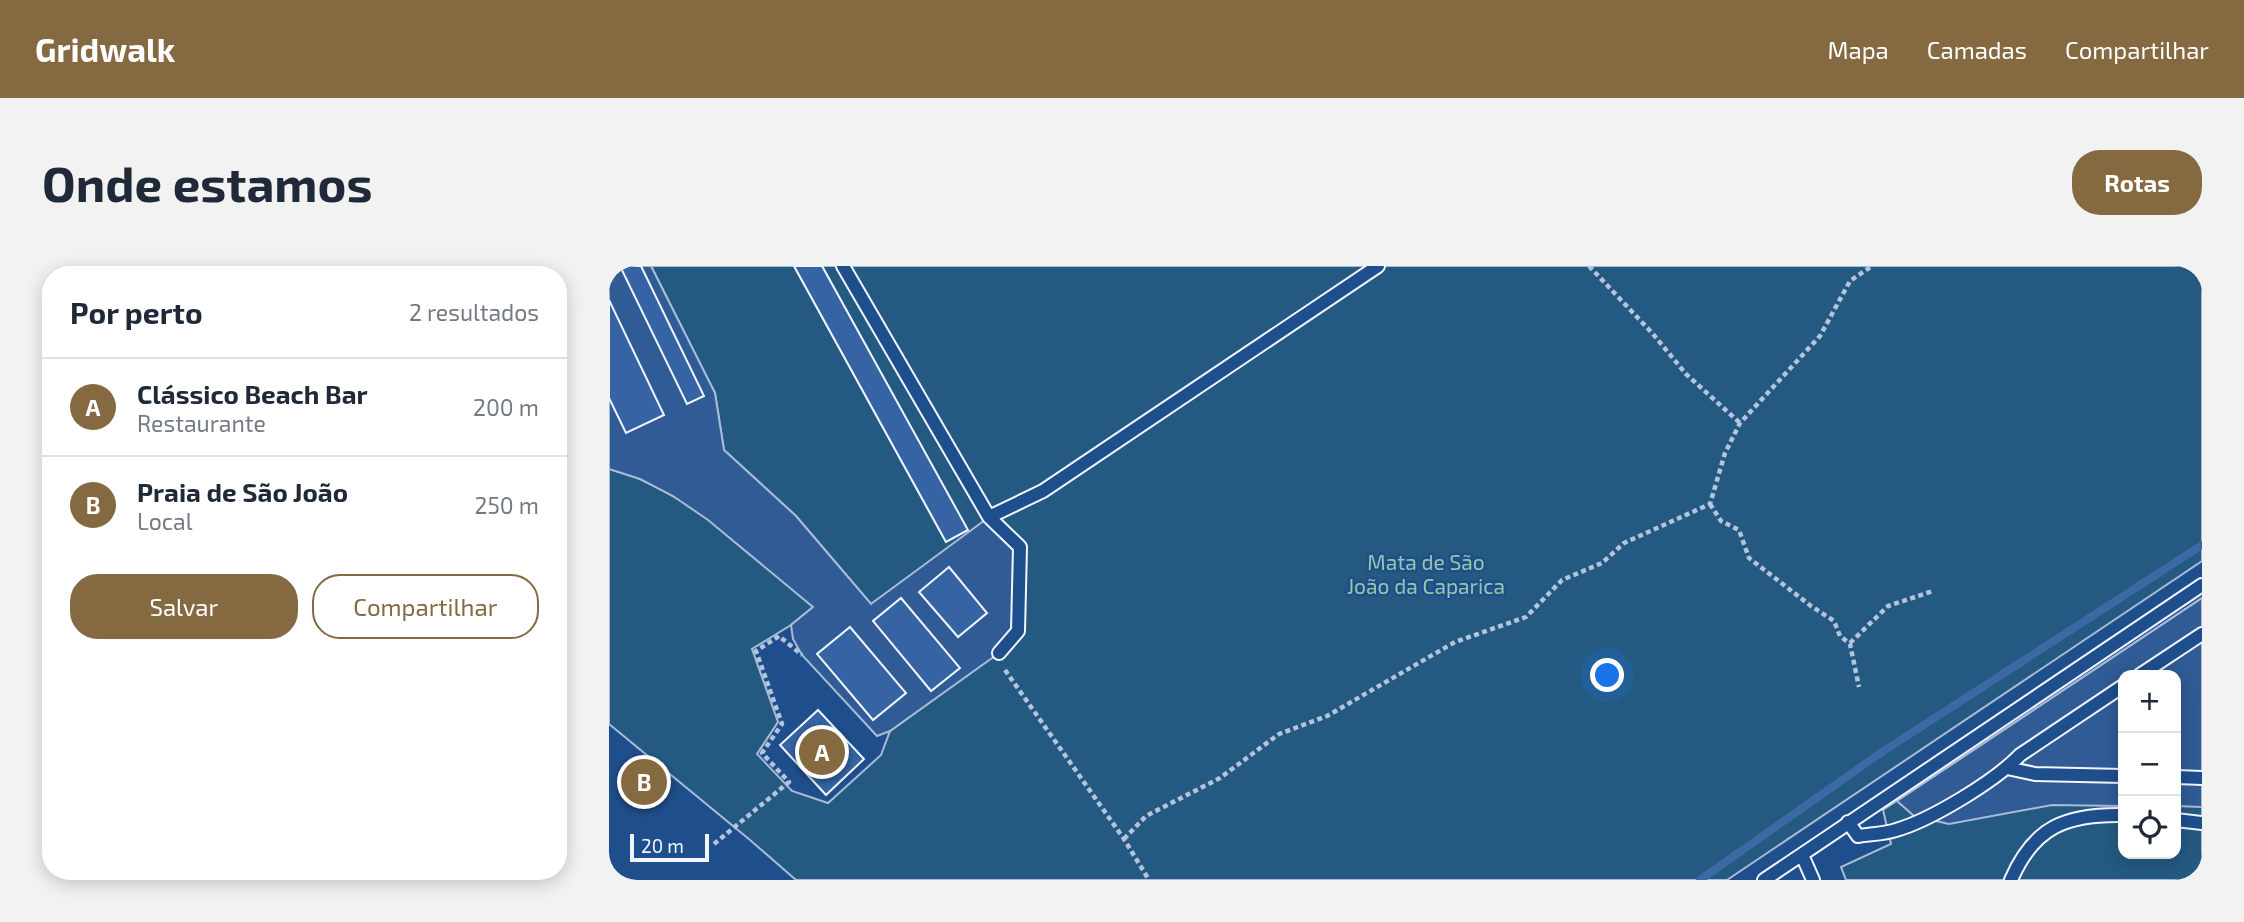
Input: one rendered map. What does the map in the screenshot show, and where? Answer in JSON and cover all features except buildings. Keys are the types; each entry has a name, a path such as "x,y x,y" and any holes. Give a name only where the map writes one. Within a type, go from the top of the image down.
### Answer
{"lane":[{"path":"843,266 989,517 1020,547 1018,631 999,653"},
{"path":"989,517 1043,491 1378,266"},
{"path":"1764,880 2202,585"},
{"path":"2148,670 2202,634"},
{"path":"1848,822 1858,836 1895,831 1937,813 2007,768 2020,755 2118,689"},
{"path":"2007,768 2035,774 2118,776"},
{"path":"2181,777 2202,778"},
{"path":"2011,880 2017,865 2034,843 2053,827 2071,819 2118,815"},
{"path":"2181,821 2202,823"},
{"path":"1802,855 1813,880"}],"path":[{"path":"1589,266 1653,334 1686,374 1740,423"},
{"path":"1124,839 1146,816 1220,778 1279,734 1327,716 1455,642 1526,617 1562,580 1602,563 1624,543 1710,504 1725,453 1740,423 1820,336 1850,281 1872,266"},
{"path":"1710,504 1721,521 1739,530 1749,558 1834,621 1840,636 1850,644 1859,687"},
{"path":"1850,644 1888,606 1933,591"},
{"path":"714,844 789,782 762,753 782,724 755,651 779,636 802,654"},
{"path":"999,653 1017,690 1124,839 1150,880"}],"green space":[{"name":"Mata de São João da Caparica","path":"651,266 794,266 946,542 967,530 822,266 2202,266 2202,561 1727,880 796,880 609,724 609,469 640,479 686,504 752,554 813,607 791,625 752,649 778,722 757,754 792,791 828,803 881,755 890,731 923,707 936,557 871,604 796,516 724,450 715,393"},
{"path":"2202,598 2202,880 1846,880 1841,867 1891,844 1883,810"}],"shaded area":[{"path":"609,266 651,266 715,393 724,450 796,516 871,604 989,517 1020,547 1018,631 999,653 890,731 877,736 802,655 793,639 791,625 813,607 708,520 673,496 640,479 609,469"},
{"path":"2202,598 2202,807 2181,806 2181,670 2118,670 2118,806 2052,805 1949,824 1914,816 1897,801"}],"waterway":[{"path":"1700,880 1882,752 2202,545"}],"place":[{"name":"Clássico Beach Bar","path":"822,752"},
{"name":"Praia de São João","path":"644,782"}]}
